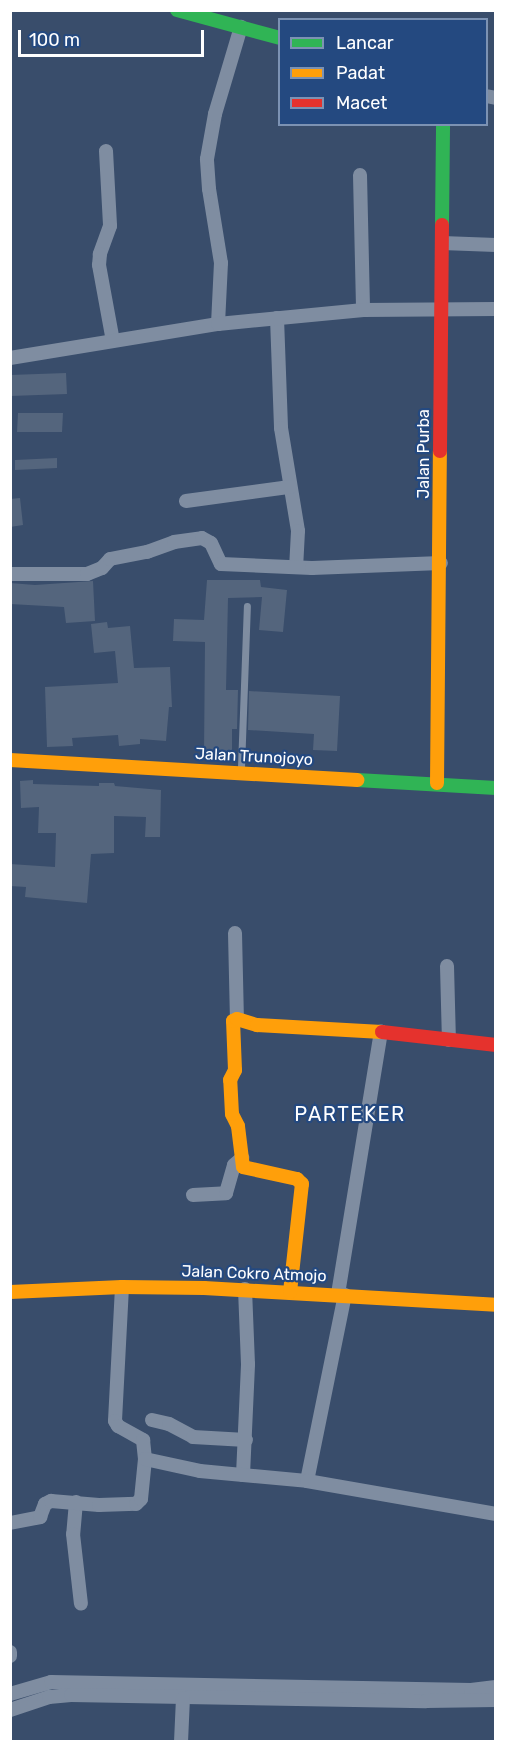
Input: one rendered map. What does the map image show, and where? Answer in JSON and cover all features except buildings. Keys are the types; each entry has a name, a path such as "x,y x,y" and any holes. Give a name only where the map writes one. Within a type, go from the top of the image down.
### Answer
{"main road":[{"path":"177,10 278,38"},
{"name":"Jalan Purba","path":"437,783 441,563 442,126"},
{"name":"Jalan Trunojoyo","path":"10,760 495,788"},
{"path":"290,1292 302,1184 297,1179 248,1170 243,1167 238,1126 232,1114 230,1080 235,1070 232,1024 237,1019 257,1025 381,1032 495,1046"},
{"name":"Jalan Cokro Atmojo","path":"10,1292 122,1287 245,1289 495,1305"}],"street":[{"path":"218,324 221,263 209,189 207,159 215,114 241,27"},
{"path":"106,151 110,226 100,254 99,265 113,341"},
{"path":"360,175 363,310"},
{"path":"442,243 495,245"},
{"path":"10,358 218,324 277,318 363,310 495,309"},
{"path":"277,318 281,428 298,531 296,566"},
{"path":"186,501 290,487"},
{"path":"10,574 87,574 102,568 110,559 147,552 174,542 202,538 211,543 221,564 296,566 441,563"},
{"path":"235,933 237,1019"},
{"path":"447,966 449,1040"},
{"path":"307,1481 341,1294 381,1032"},
{"path":"193,1195 226,1193 234,1165 242,1158"},
{"path":"10,1523 40,1517 45,1504 51,1501 124,1506 140,1502 145,1459 143,1440 118,1426 115,1421 122,1287"},
{"path":"243,1475 248,1364 245,1289"},
{"path":"152,1420 169,1424 193,1437 246,1440"},
{"path":"145,1459 200,1471 307,1481 495,1514"},
{"path":"76,1502 73,1534 81,1604"},
{"path":"10,1694 51,1682 185,1692"},
{"path":"426,1695 495,1687"},
{"path":"181,1742 185,1692"},
{"path":"10,1710 49,1697 185,1692 377,1693 495,1700"}],"lane":[{"path":"241,773 246,606"}],"traffic: fast":[{"path":"177,10 278,37"},
{"path":"442,225 443,126"},
{"path":"357,780 496,788"}],"traffic: slow":[{"path":"437,783 440,451"},
{"path":"10,760 357,780"},
{"path":"290,1292 302,1184 297,1179 243,1167 238,1126 232,1114 230,1080 235,1070 233,1021 237,1019 257,1025 382,1032"},
{"path":"10,1292 122,1287 204,1288 496,1305"}],"traffic: jam":[{"path":"440,451 442,225"},
{"path":"382,1032 496,1045"}],"district":[{"name":"PARTEKER","path":"350,1114"}]}
